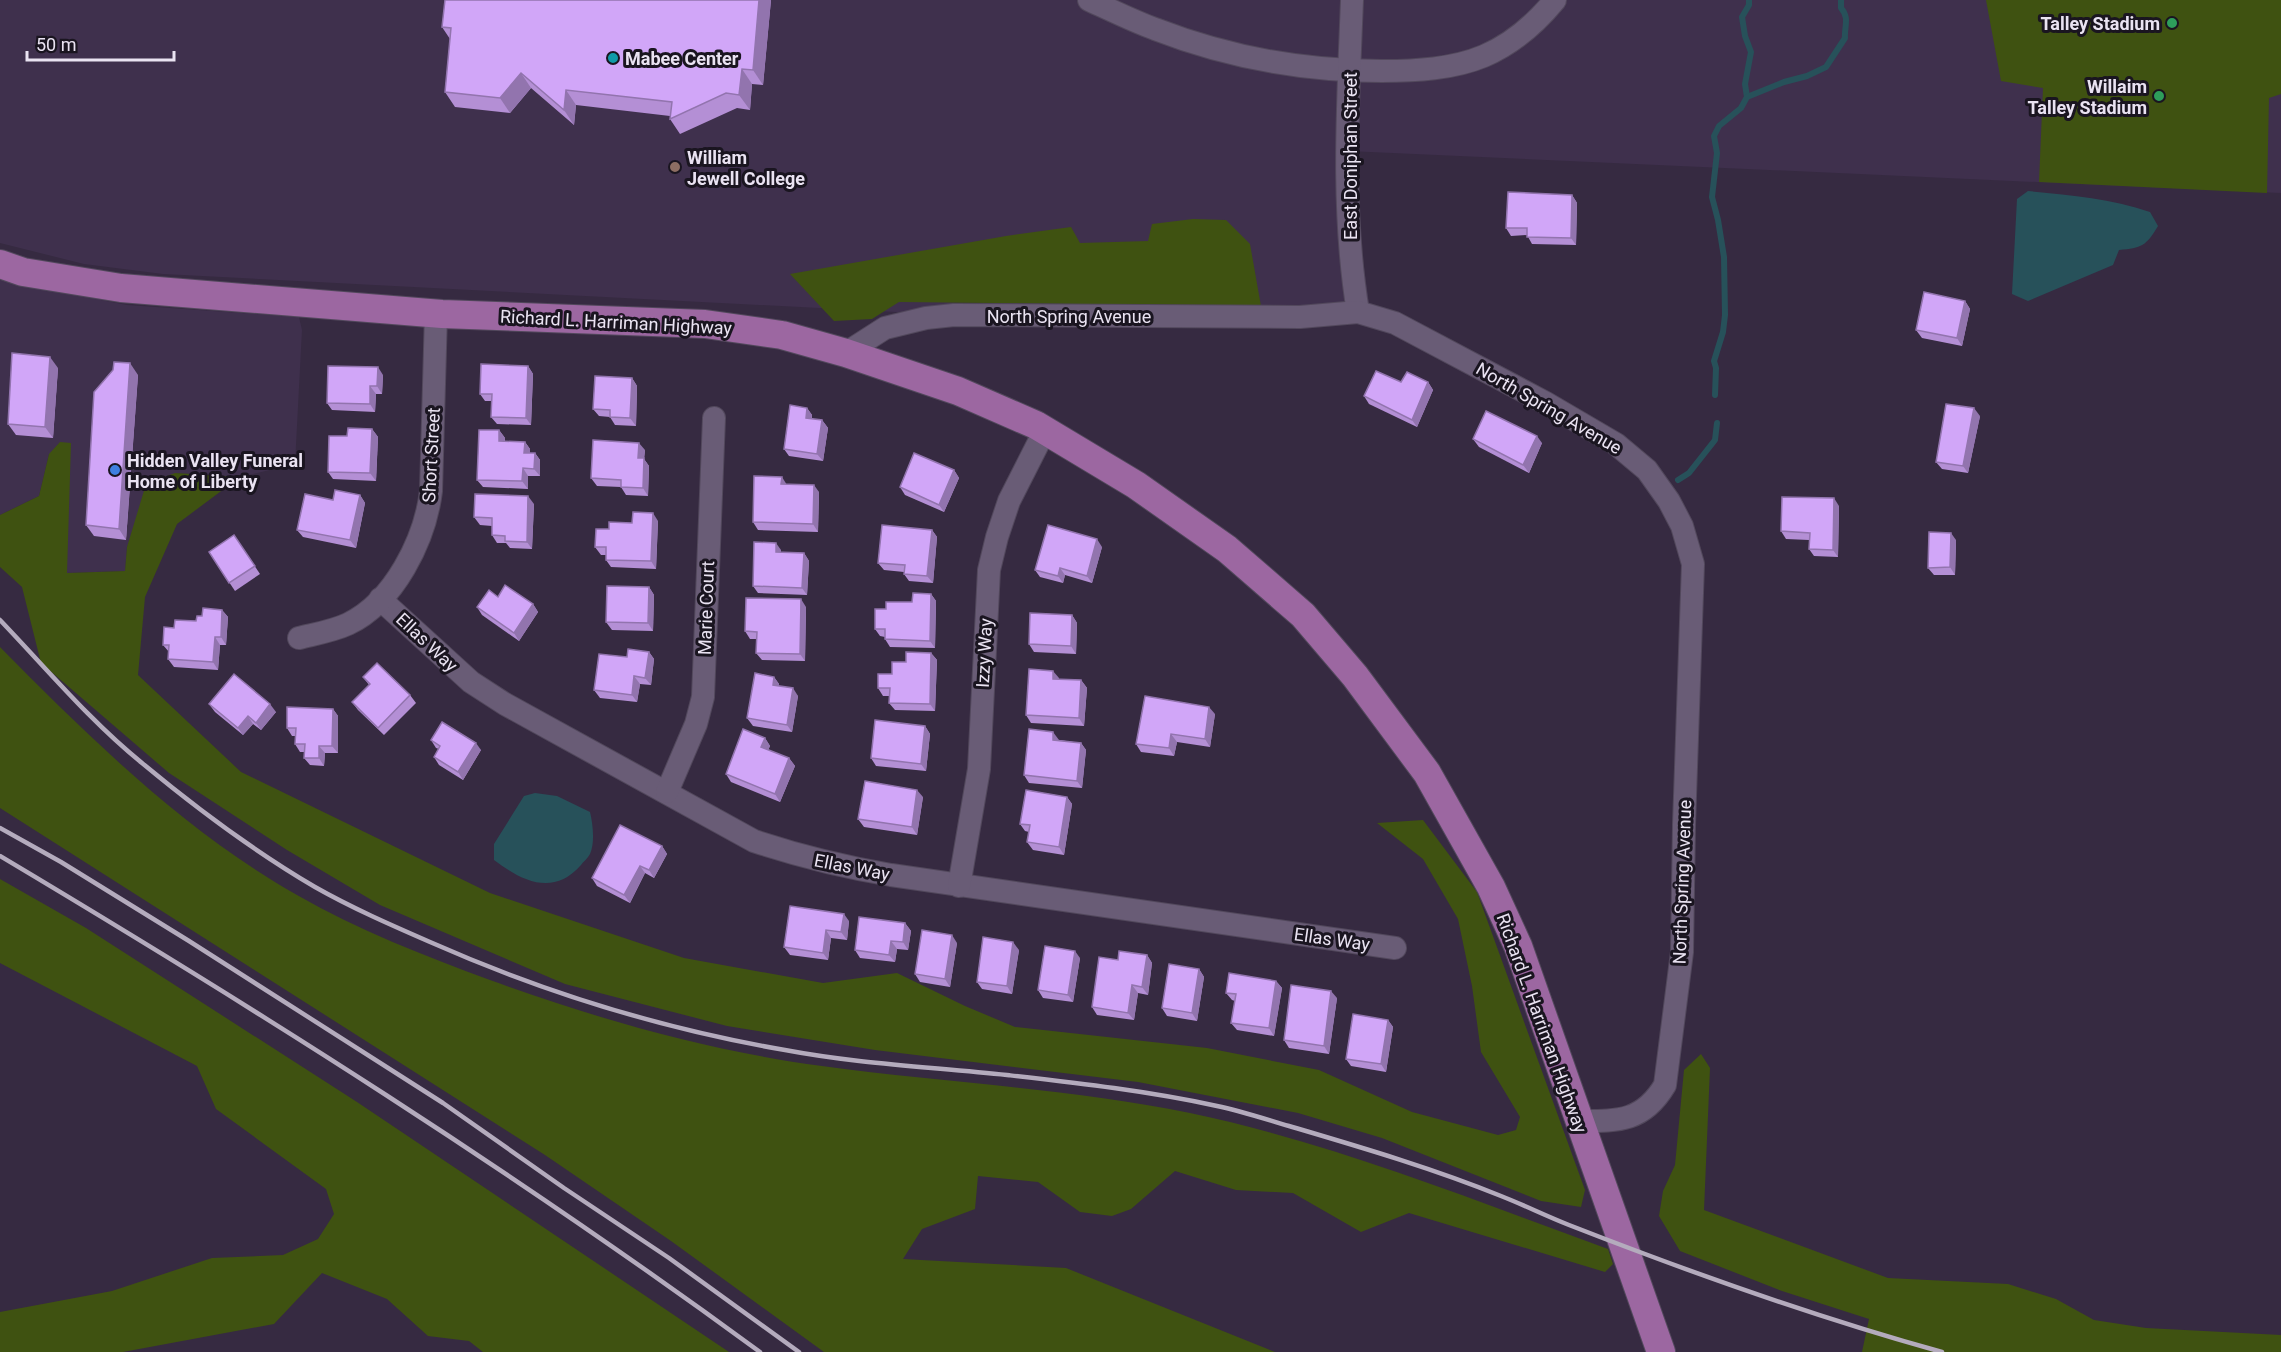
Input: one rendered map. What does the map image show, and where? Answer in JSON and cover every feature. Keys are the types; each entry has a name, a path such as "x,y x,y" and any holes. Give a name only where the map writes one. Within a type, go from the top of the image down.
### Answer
{"main road":[{"name":"Richard L. Harriman Highway","path":"0,264 23,272 121,288 436,313 705,324 782,335 846,353 958,391 1045,430 1136,485 1227,549 1303,615 1355,676 1427,773 1491,887 1518,946 1660,1352"}],"street":[{"path":"1089,0 1155,29 1232,54 1275,63 1350,71 1433,68 1459,64 1485,56 1527,29 1555,0"},
{"name":"East Doniphan Street","path":"1352,0 1347,129 1349,219 1358,312"},
{"name":"North Spring Avenue","path":"846,353 885,328 926,318 954,315 1300,317 1358,312 1395,323 1611,440 1638,462 1669,501 1682,526 1693,564 1682,952 1665,1085 1656,1100 1636,1114 1612,1121 1579,1121"},
{"name":"Short Street","path":"299,638 347,624 370,610 391,588 417,544 429,509 431,491 436,313"},
{"name":"Marie Court","path":"667,792 696,724 703,697 714,418"},
{"name":"Izzy Way","path":"959,886 979,769 989,570 1009,501 1045,430"},
{"name":"Ellas Way","path":"380,599 471,682 505,704 754,841 840,866 959,886 1395,948"}],"shaded area":[{"name":"William Jewell College","path":"0,0 2281,0 2281,193 1348,151 1371,317 954,315 163,274 84,264 0,243"},
{"path":"2028,191 2090,198 2135,207 2150,212 2158,226 2143,245 2119,250 2113,265 2028,301 2012,294 2017,199"},
{"path":"0,280 127,305 299,317 302,330 295,464 240,477 175,473 127,547 125,571 67,573 49,454 39,496 0,515"},
{"path":"535,793 557,796 590,812 593,844 590,854 570,875 560,881 549,883 526,879 494,860 494,844 524,796"}],"green space":[{"name":"Willaim Talley Stadium","path":"1986,0 2281,0 2281,94 2269,98 2267,193 2039,182 2043,88 2001,81"},
{"path":"1193,219 1226,220 1250,244 1261,306 899,302 872,319 834,321 790,274 1006,236 1071,227 1080,243 1148,241 1152,224"},
{"path":"60,442 71,443 67,573 125,571 127,547 146,484 175,473 240,477 177,524 145,597 138,675 241,772 490,893 684,958 823,983 897,973 1015,1027 1207,1048 1319,1070 1412,1112 1498,1135 1516,1130 1520,1117 1481,1052 1472,986 1458,919 1423,859 1377,823 1423,820 1477,892 1585,1190 1581,1207 1541,1201 1382,1138 1298,1113 1138,1082 875,1050 727,1026 565,984 380,905 287,850 169,773 41,663 22,587 0,567 0,515 39,496 49,454"},
{"path":"0,647 68,715 140,781 177,812 255,870 320,908 441,962 571,1008 654,1032 738,1052 868,1072 1007,1086 1144,1104 1243,1125 1349,1156 1608,1249 1613,1264 1605,1272 1409,1213 1361,1232 1293,1193 1236,1190 1175,1171 1131,1209 1112,1216 1080,1212 1038,1182 978,1176 975,1209 922,1229 903,1259 1066,1268 1275,1352 824,1352 671,1241 545,1155 0,808"},
{"path":"0,879 86,928 357,1102 729,1352 483,1352 469,1341 428,1336 387,1299 322,1273 274,1324 123,1352 0,1352 0,1312 112,1291 212,1258 283,1255 318,1239 334,1214 326,1189 216,1109 197,1066 0,963"},
{"path":"1701,1054 1710,1068 1704,1210 1888,1278 2008,1284 2056,1299 2094,1320 2146,1328 2281,1335 2281,1352 1862,1352 1869,1319 1782,1291 1680,1251 1659,1216 1663,1191 1675,1165 1684,1070"}],"building":[{"name":"Mabee Center","path":"445,0 759,0 753,70 742,69 739,95 726,93 670,119 672,102 566,90 564,110 521,73 500,98 445,92 451,28 442,27"},
{"path":"1508,192 1572,195 1571,238 1527,237 1527,228 1506,228"},
{"path":"1924,292 1965,301 1957,338 1916,330"},
{"path":"12,353 50,357 45,427 8,424"},
{"name":"Hidden Valley Funeral Home of Liberty","path":"114,362 130,363 119,529 86,525 94,392 113,370"},
{"path":"481,364 528,366 526,418 491,417 492,394 480,394"},
{"path":"328,366 378,367 377,386 370,386 370,404 327,403"},
{"path":"1376,371 1401,382 1407,372 1428,382 1412,420 1364,396"},
{"path":"595,376 632,378 630,418 610,417 610,410 593,409"},
{"path":"1946,404 1974,408 1963,466 1936,462"},
{"path":"790,405 807,408 806,418 822,420 817,454 784,449"},
{"path":"1486,411 1537,436 1523,465 1473,439"},
{"path":"348,428 372,429 370,473 328,472 329,436 347,436"},
{"path":"479,430 499,430 499,441 525,442 524,453 535,453 534,469 523,468 522,481 477,480"},
{"path":"593,440 639,443 638,458 644,458 643,488 621,487 621,480 591,478"},
{"path":"914,453 954,470 939,505 900,487"},
{"path":"754,476 782,477 781,484 814,485 813,524 753,522"},
{"path":"335,490 360,495 350,540 297,530 305,494 333,500"},
{"path":"475,494 528,496 527,542 505,541 505,536 492,535 492,518 474,517"},
{"path":"1782,497 1834,498 1833,550 1809,549 1810,533 1781,531"},
{"path":"633,512 653,513 651,561 606,560 606,547 595,547 596,529 609,529 609,522 632,523"},
{"path":"882,525 932,530 927,576 904,574 905,565 878,563"},
{"path":"1048,525 1097,539 1087,576 1060,568 1058,576 1035,570"},
{"path":"1929,532 1951,533 1950,567 1928,568"},
{"path":"234,535 255,566 229,583 209,552"},
{"path":"754,542 776,543 776,552 804,553 802,588 753,586"},
{"path":"505,585 533,604 514,633 477,607 489,590 498,597"},
{"path":"607,586 649,587 648,623 606,622"},
{"path":"913,593 931,594 930,641 885,639 885,629 875,629 875,609 886,609 886,602 912,602"},
{"path":"746,598 801,599 800,654 756,653 757,632 745,631"},
{"path":"203,608 222,610 221,637 215,637 213,662 168,659 169,645 163,645 164,627 174,628 175,620 196,621 197,616 202,616"},
{"path":"1030,613 1072,615 1071,646 1029,644"},
{"path":"628,649 649,652 645,678 634,676 632,695 594,690 599,654 627,657"},
{"path":"906,652 931,653 930,704 889,703 890,688 878,688 878,674 892,674 892,662 906,662"},
{"path":"377,663 410,695 378,728 352,702 370,684 363,677"},
{"path":"1029,669 1053,671 1053,679 1081,680 1079,718 1026,715"},
{"path":"755,673 774,677 773,685 793,688 787,725 747,718"},
{"path":"234,674 270,704 256,723 248,716 238,728 209,704"},
{"path":"1145,696 1209,707 1205,739 1171,734 1169,748 1136,744"},
{"path":"287,707 333,709 332,746 319,746 319,758 304,758 305,744 295,744 296,728 287,728"},
{"path":"875,720 925,726 921,764 871,758"},
{"path":"442,722 476,743 458,772 434,757 440,746 431,740"},
{"path":"743,729 765,738 761,747 789,758 775,794 726,774"},
{"path":"1029,729 1053,732 1053,740 1081,743 1077,781 1024,775"},
{"path":"865,781 917,790 912,827 858,819"},
{"path":"1026,790 1067,797 1059,847 1027,842 1030,825 1020,824"},
{"path":"620,825 662,846 649,870 640,866 624,895 592,878"},
{"path":"790,906 844,914 841,932 826,930 823,953 784,947"},
{"path":"859,917 905,923 903,942 891,941 889,955 855,950"},
{"path":"922,930 952,935 945,979 915,974"},
{"path":"983,937 1013,942 1007,986 977,982"},
{"path":"1045,946 1075,951 1068,995 1038,990"},
{"path":"1119,951 1147,955 1142,987 1132,985 1128,1013 1092,1007 1099,957 1118,960"},
{"path":"1169,964 1199,969 1192,1013 1162,1008"},
{"path":"1229,973 1276,981 1269,1028 1231,1023 1236,994 1226,993"},
{"path":"1291,985 1331,991 1324,1046 1284,1040"},
{"path":"1353,1014 1388,1020 1381,1064 1346,1059"}],"waterway":[{"path":"1747,97 1745,84 1751,52 1745,36 1742,17 1749,5 1749,0"},
{"path":"1715,395 1714,361 1723,332 1725,315 1724,257 1712,197 1717,153 1714,136 1719,126 1741,108 1747,97 1826,67 1845,38 1846,19 1841,8 1841,0"},
{"path":"1678,480 1689,473 1715,440 1717,423"}],"railway":[{"path":"0,620 86,712 123,747 183,796 248,844 315,887 357,909 516,977 649,1020 785,1050 868,1062 1007,1075 1112,1088 1235,1110 1422,1167 1708,1277 1847,1324 1942,1352"},
{"path":"0,828 61,862 189,941 443,1103 669,1258 799,1352"},
{"path":"0,856 194,974 386,1095 575,1221 760,1352"}],"place":[{"name":"Talley Stadium","path":"2172,23"},
{"name":"Mabee Center","path":"613,58"},
{"name":"Willaim Talley Stadium","path":"2159,96"},
{"name":"William Jewell College","path":"675,167"},
{"name":"Hidden Valley Funeral Home of Liberty","path":"115,470"}]}
